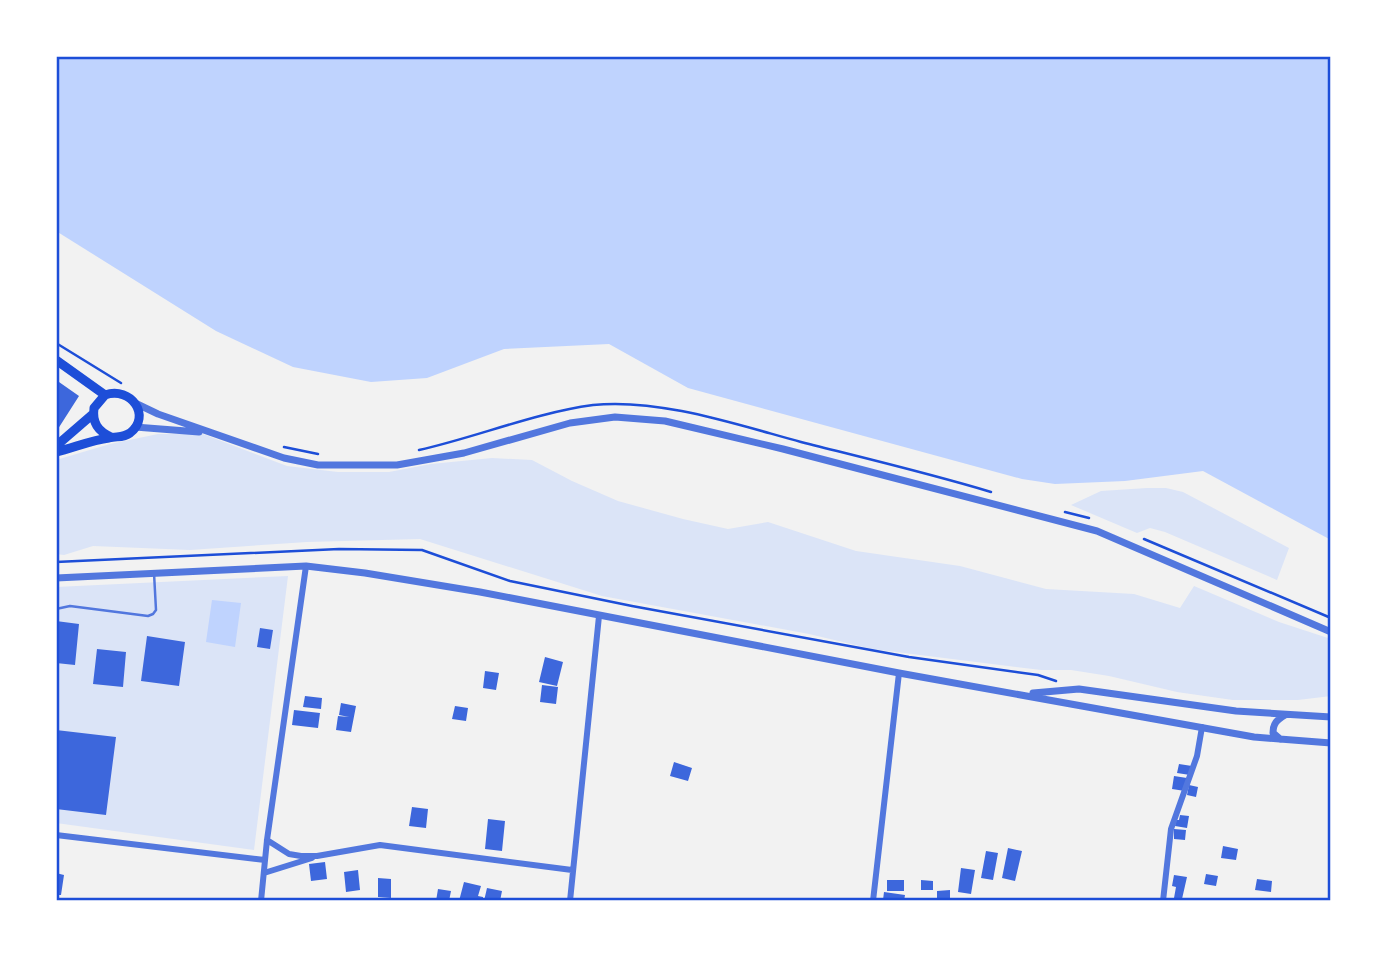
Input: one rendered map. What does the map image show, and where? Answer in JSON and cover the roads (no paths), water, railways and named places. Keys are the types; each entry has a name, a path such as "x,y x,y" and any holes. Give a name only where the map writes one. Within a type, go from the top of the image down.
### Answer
{"main road":[{"path":"56,360 106,395"},
{"path":"56,446 93,414 97,403 106,395 121,393 134,402 138,417 135,427 122,437 111,437 56,452"},
{"path":"93,414 95,424 101,432 111,437"}],"street":[{"path":"134,402 159,414 301,463 337,467 381,467 464,453 570,423 615,417 648,419 772,446 1097,531 1331,632"},
{"path":"135,427 217,435"},
{"path":"261,901 267,840 306,566"},
{"path":"56,578 306,566 351,570 1202,727 1282,741 1331,743"},
{"path":"570,901 599,616"},
{"path":"873,901 899,673"},
{"path":"1024,695 1079,689 1208,708 1331,717"},
{"path":"1282,741 1276,737 1273,727 1276,720 1286,715"},
{"path":"1163,901 1171,829 1197,756 1202,727"},
{"path":"56,835 265,860"},
{"path":"267,840 289,853 317,856"},
{"path":"264,873 317,856 380,845 572,870"},
{"path":"984,901 1012,901"}],"lane":[{"path":"56,609 70,606 148,616 156,610 154,573"}],"water":[{"path":"56,56 1331,56 1331,540 1203,471 1125,481 1055,484 1022,479 688,388 609,344 504,349 427,378 371,382 293,367 216,331 56,231"},
{"path":"212,600 241,603 235,647 206,642"}]}
